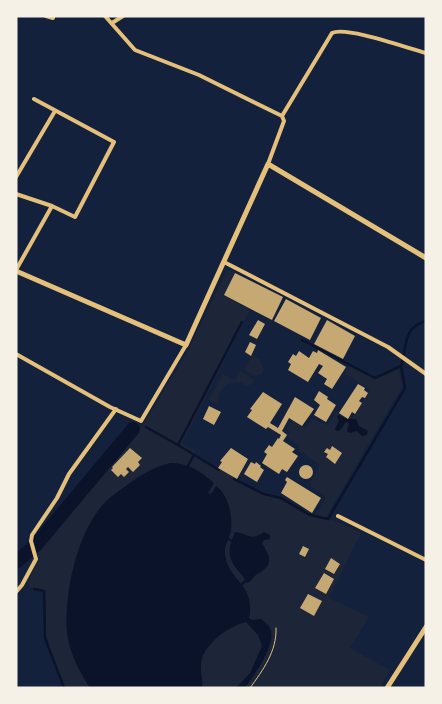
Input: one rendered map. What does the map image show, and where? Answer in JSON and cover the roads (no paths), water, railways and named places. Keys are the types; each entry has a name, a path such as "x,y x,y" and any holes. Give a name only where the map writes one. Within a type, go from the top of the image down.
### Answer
{"main road":[{"path":"16,271 186,345 268,164 426,258"},
{"path":"387,688 426,627"}],"street":[{"path":"46,16 53,18 53,16"},
{"path":"105,16 135,50 199,75 282,116 284,121 268,164"},
{"path":"112,23 123,16"},
{"path":"282,116 332,33 337,31 366,36 426,53"},
{"path":"16,194 52,206 75,217 114,142 34,98"},
{"path":"16,177 55,111"},
{"path":"16,271 52,206"},
{"path":"224,262 388,347 426,374"},
{"path":"16,354 116,409 142,421 186,345"},
{"path":"16,592 22,585 36,559 31,542 32,535 57,498 69,474 116,409"},
{"path":"338,516 426,560"}],"waterway":[{"path":"302,340 375,378 401,366 409,333 418,324 426,321"},
{"path":"146,427 178,445 242,322"},
{"path":"234,479 264,494 281,498 310,515 328,519 405,388 401,366"},
{"path":"16,562 36,545 133,429"},
{"path":"178,445 219,470"},
{"path":"188,466 194,455"},
{"path":"228,539 232,541"},
{"path":"242,584 245,581"},
{"path":"34,589 44,591 45,638 64,688"}]}
